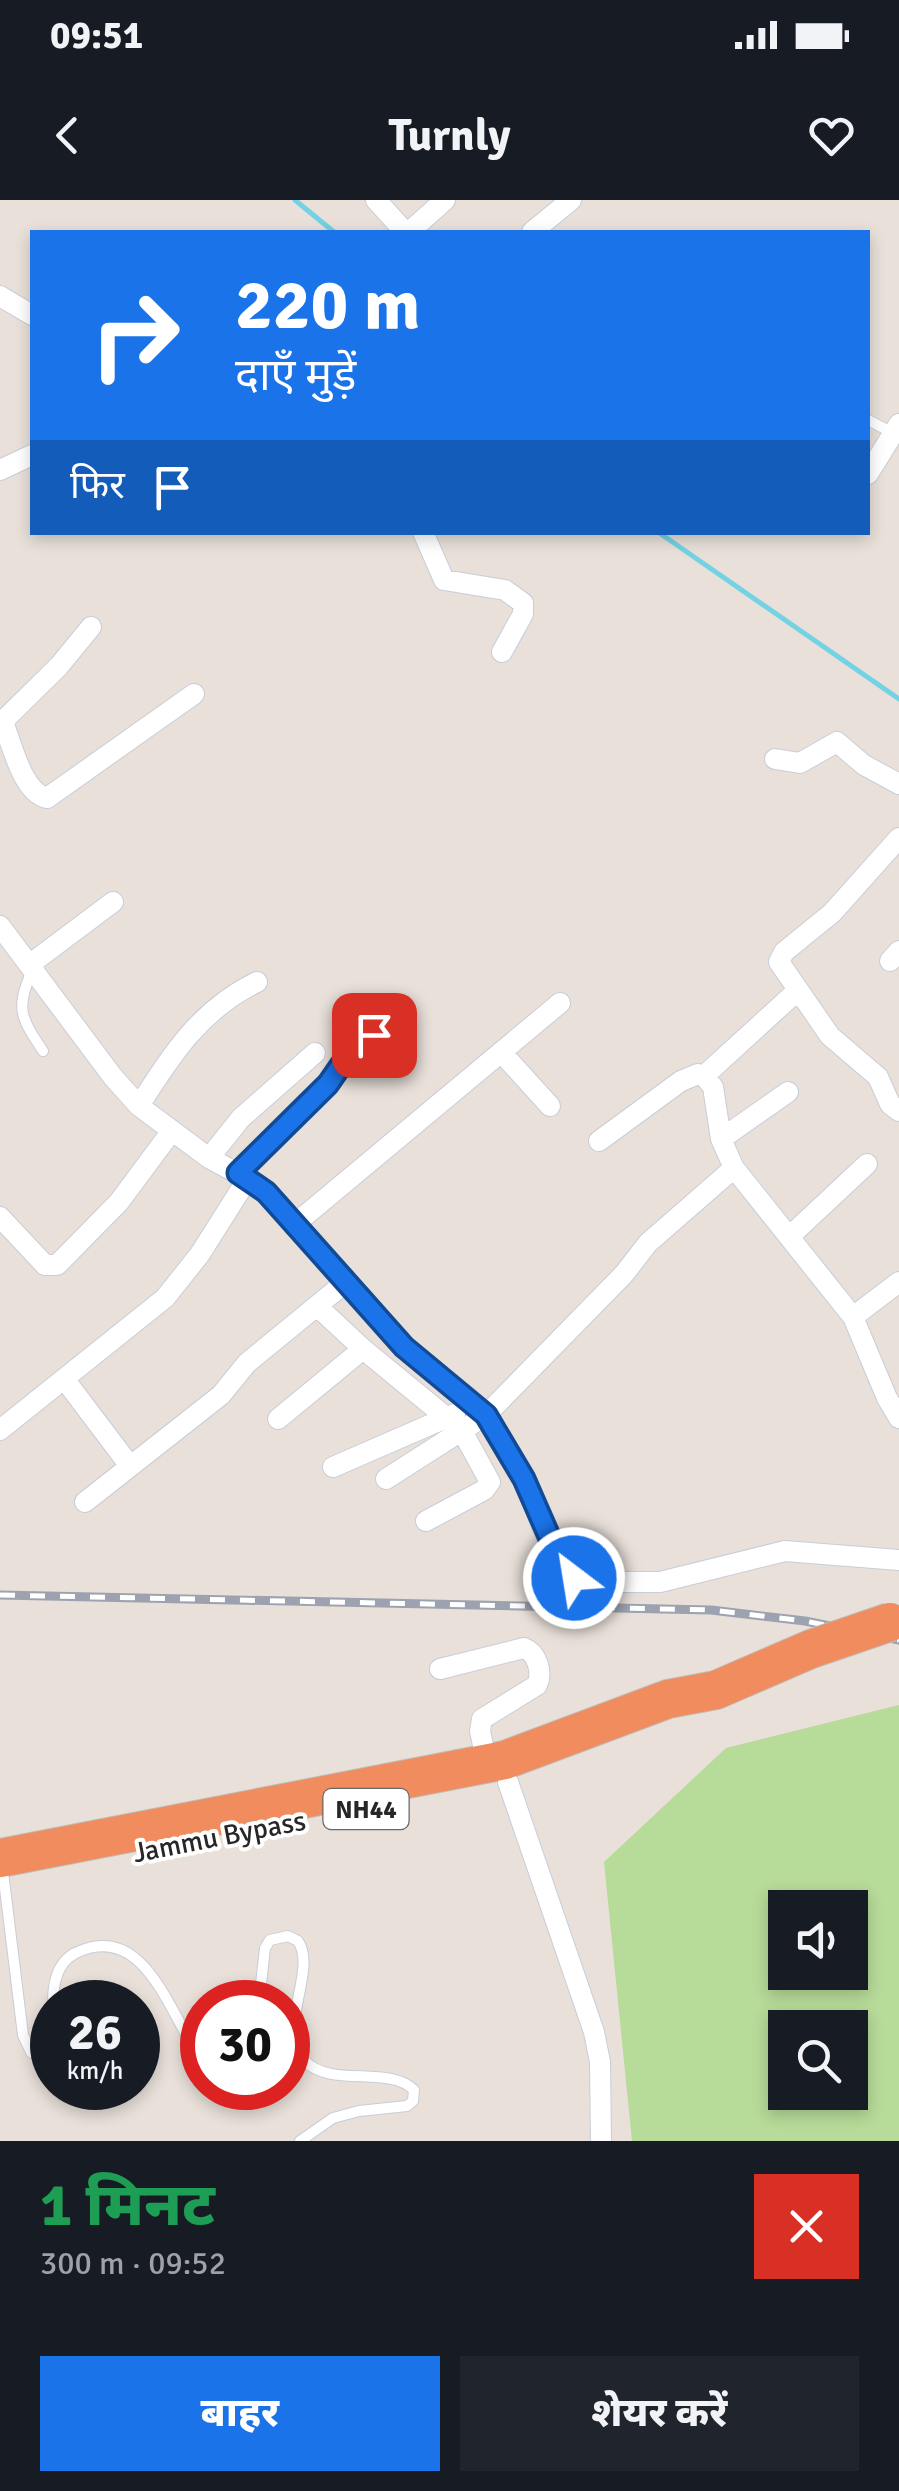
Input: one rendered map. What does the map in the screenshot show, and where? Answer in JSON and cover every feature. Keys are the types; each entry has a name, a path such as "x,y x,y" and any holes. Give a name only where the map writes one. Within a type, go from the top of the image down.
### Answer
{"highway":[{"name":"Jammu Bypass","path":"1,1867 469,1794 497,1773 680,1717 716,1690 811,1649 895,1621"}],"street":[{"path":"376,200 405,230"},
{"path":"409,230 444,200"},
{"path":"534,230 571,200"},
{"path":"0,296 30,314"},
{"path":"870,471 896,428"},
{"path":"0,470 30,456"},
{"path":"424,535 444,580 504,590 523,602 521,620 502,652"},
{"path":"91,627 59,666 2,723 37,794 47,798 194,694"},
{"path":"775,760 800,762 837,742 864,764 899,784"},
{"path":"899,838 832,913 781,955 780,966 830,1036 878,1077 890,1104 899,1112"},
{"path":"31,967 114,902"},
{"path":"0,926 139,1106 163,1143 209,1158 295,1224 363,1349 466,1417 490,1482 484,1490 426,1521"},
{"path":"139,1106 176,1049 208,1013 257,982"},
{"path":"704,1076 797,991"},
{"path":"295,1224 560,1003"},
{"path":"0,1430 166,1298 222,1220 241,1182 328,1084 346,1058 391,1022"},
{"path":"500,1052 550,1106"},
{"path":"209,1158 241,1118 316,1053"},
{"path":"599,1141 680,1081 698,1074 704,1076 713,1086 721,1139 734,1168 854,1317 899,1418"},
{"path":"721,1139 788,1092"},
{"path":"4,1228 46,1265 57,1265 119,1202 163,1143"},
{"path":"790,1237 868,1164"},
{"path":"386,1479 466,1417 624,1274 648,1243 734,1168"},
{"path":"854,1317 899,1282"},
{"path":"331,1296 404,1347 524,1479 559,1559 574,1578 585,1582 660,1582 785,1551 899,1560"},
{"path":"85,1502 221,1394 247,1363 331,1296"},
{"path":"278,1419 363,1349"},
{"path":"65,1380 130,1466"},
{"path":"333,1467 466,1417"},
{"path":"440,1669 524,1648 536,1658 540,1678 537,1685 482,1719 480,1731 594,2032 600,2062 601,2141"}],"lane":[{"path":"870,421 896,428"},
{"path":"31,967 20,1010 43,1051"},
{"path":"1,1867 24,2035 30,2048"},
{"path":"262,1980 265,1948 270,1940 288,1936 303,1948 299,1980"},
{"path":"56,1980 73,1953 108,1946 122,1950 149,1970 155,1980"},
{"path":"160,1990 180,2026"},
{"path":"300,2141 334,2118 408,2106 413,2101 414,2090 402,2082 319,2071 310,2064"}],"green space":[{"path":"899,1705 899,2141 632,2141 604,1862 726,1748"}],"waterway":[{"path":"295,200 332,230"},
{"path":"662,535 899,699"}],"railway":[{"path":"0,1595 711,1610 805,1621 899,1640"}],"route":[{"path":"374,1035 346,1058 333,1079 238,1173 266,1192 404,1347 486,1415 524,1479 559,1559 574,1578"}]}
